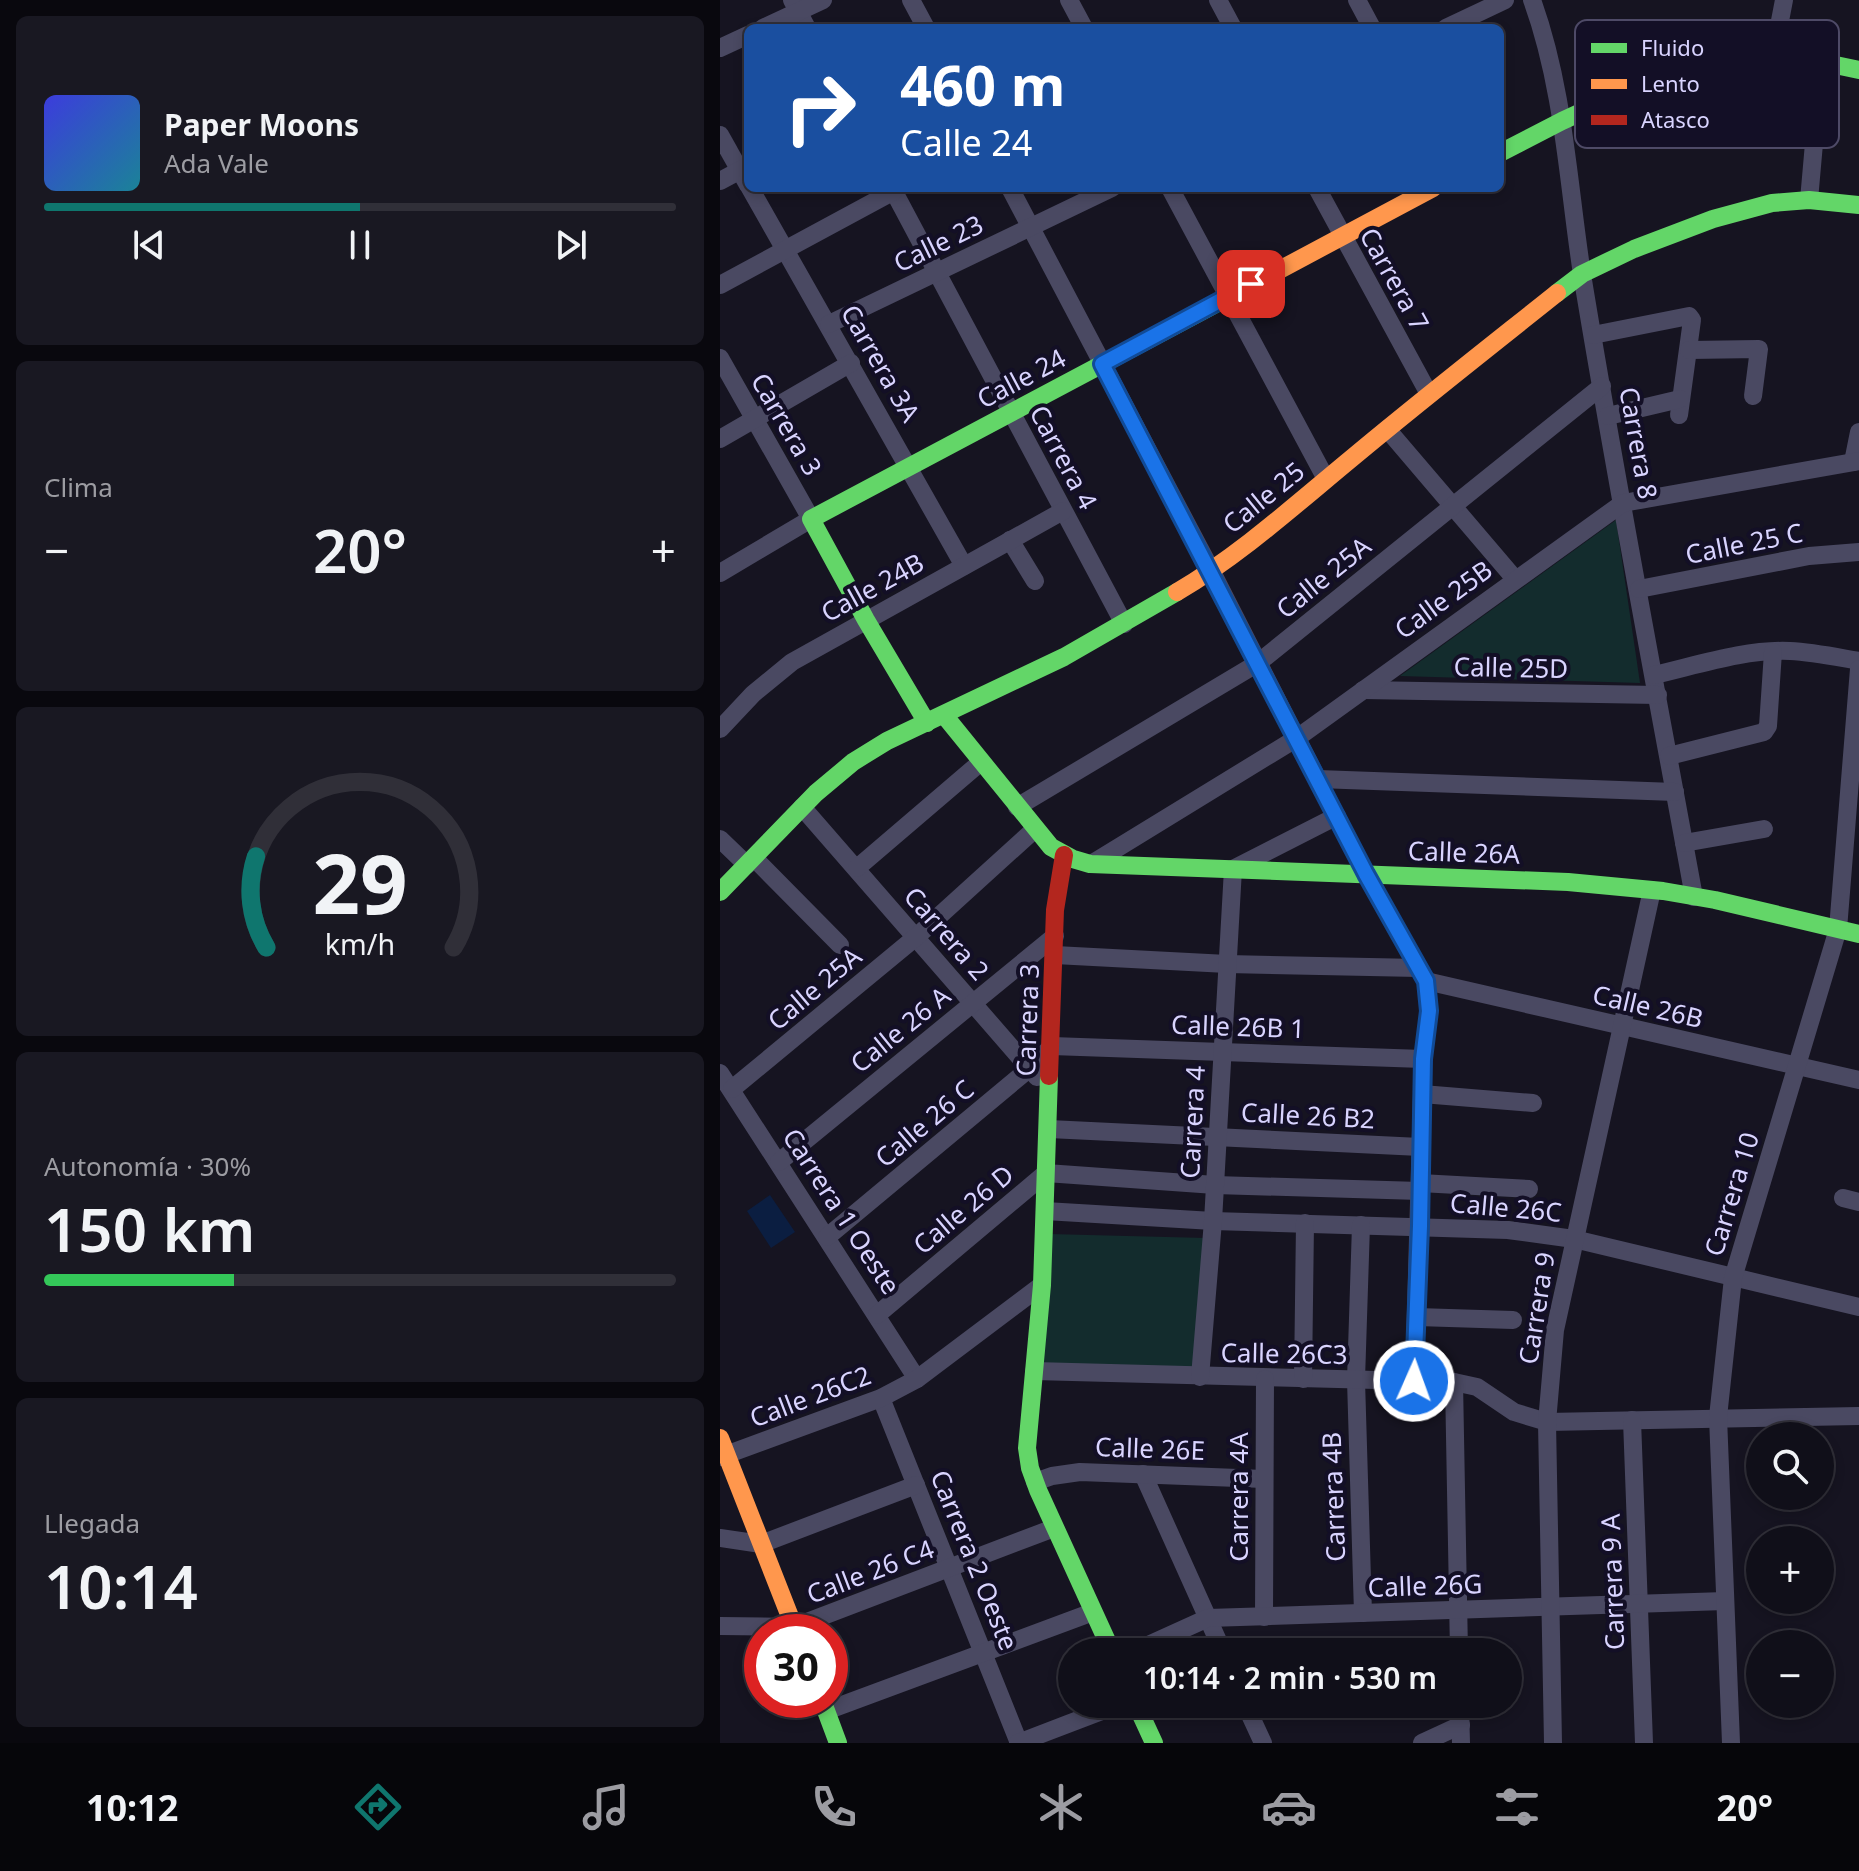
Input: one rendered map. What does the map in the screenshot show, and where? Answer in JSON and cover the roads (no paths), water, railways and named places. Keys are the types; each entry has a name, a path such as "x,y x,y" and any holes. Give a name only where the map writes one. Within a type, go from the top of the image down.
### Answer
{"street":[{"path":"773,24 823,0"},
{"path":"911,0 924,24"},
{"path":"1069,0 1082,24"},
{"path":"1218,0 1231,24"},
{"path":"1357,0 1370,24"},
{"path":"1454,24 1505,0"},
{"name":"Carrera 8","path":"1532,0 1541,25 1562,121 1582,274 1694,897"},
{"path":"1780,20 1784,0"},
{"path":"720,48 744,37"},
{"path":"1839,67 1859,70"},
{"path":"1504,151 1575,115"},
{"name":"Carrera 3A","path":"720,135 744,174"},
{"path":"1809,200 1814,148"},
{"path":"720,181 744,177"},
{"name":"Carrera 3A","path":"754,192 964,566"},
{"path":"720,285 889,192"},
{"name":"Carrera 4","path":"894,192 1124,624"},
{"path":"1012,192 1211,570 1366,874 1422,974 1429,1011 1423,1059 1414,1381"},
{"name":"Calle 23","path":"829,324 1104,192"},
{"path":"1172,192 1326,479"},
{"name":"Carrera 7","path":"1319,192 1429,394"},
{"name":"Calle 24","path":"720,573 811,519 1425,192"},
{"name":"Calle 25","path":"720,892 802,807 853,762 887,741 1064,657 1211,570 1582,274 1634,249 1713,219 1772,203 1809,200 1859,205"},
{"path":"1593,335 1689,316 1692,320 1680,407 1608,416"},
{"path":"1689,350 1759,349 1753,396"},
{"name":"Carrera 3","path":"720,358 866,620 935,719 981,762 1051,847 1064,855 1057,885 1042,1285 1034,1371"},
{"path":"720,439 851,363"},
{"name":"Calle 25A","path":"1017,807 1258,663 1602,386"},
{"path":"1387,429 1515,579"},
{"path":"1856,461 1859,432"},
{"name":"Calle 25B","path":"1090,864 1297,738 1623,503 1856,461"},
{"name":"Calle 24B","path":"720,729 771,677 866,620 1063,511"},
{"path":"1010,540 1035,581"},
{"name":"Calle 25 C","path":"1639,589 1809,556 1859,552"},
{"path":"1654,675 1736,656 1773,652 1808,652 1859,661"},
{"path":"1669,756 1764,732 1768,726 1773,652"},
{"name":"Carrera 10","path":"1731,1743 1718,1417 1733,1278 1838,929 1859,669"},
{"name":"Calle 25D","path":"1363,690 1658,695"},
{"path":"857,868 981,762"},
{"path":"1318,779 1675,792"},
{"name":"Carrera 2","path":"802,807 1050,1094"},
{"path":"1233,869 1337,816"},
{"name":"Calle 25A","path":"732,1089 916,937 1035,829"},
{"path":"1684,843 1764,829"},
{"path":"720,839 751,861 840,945"},
{"name":"Calle 26A","path":"1064,855 1090,864 1568,882 1652,890 1859,934"},
{"name":"Carrera 4","path":"1200,1377 1213,1221 1233,869"},
{"name":"Carrera 9","path":"1553,1743 1547,1422 1555,1330 1652,890"},
{"name":"Calle 26 A","path":"779,1162 1055,936"},
{"name":"Calle 26B","path":"1055,955 1422,974 1622,1027 1859,1080"},
{"name":"Calle 26B 1","path":"1052,1046 1423,1059"},
{"name":"Calle 26 C","path":"827,1237 1030,1068 1052,1046"},
{"name":"Carrera 1 Oeste","path":"720,1073 917,1379"},
{"path":"1422,1094 1533,1103"},
{"name":"Calle 26 B2","path":"1049,1129 1420,1147"},
{"path":"1046,1173 1215,1185 1529,1189"},
{"name":"Calle 26 D","path":"877,1315 1046,1173"},
{"name":"Calle 26C","path":"1045,1211 1213,1221 1508,1230 1574,1239 1859,1307"},
{"path":"1303,1379 1305,1223"},
{"name":"Carrera 4B","path":"1361,1225 1356,1380 1363,1613"},
{"path":"917,1379 1042,1285"},
{"path":"1417,1317 1513,1320"},
{"path":"1034,1371 1027,1448 1035,1482 1105,1638"},
{"name":"Calle 26C3","path":"1034,1371 1454,1382 1477,1387 1514,1412 1547,1422 1859,1416"},
{"name":"Calle 26C2","path":"722,1450 881,1398 917,1379"},
{"name":"Carrera 4A","path":"1264,1617 1265,1379"},
{"path":"1454,1382 1459,1638"},
{"name":"Carrera 2 Oeste","path":"881,1398 1019,1743"},
{"name":"Carrera 9 A","path":"1632,1420 1644,1743"},
{"path":"722,1450 789,1614"},
{"name":"Calle 26E","path":"1035,1482 1080,1472 1264,1479"},
{"path":"1143,1474 1217,1638"},
{"path":"720,1538 761,1544 916,1485"},
{"name":"Calle 26 C4","path":"835,1614 1054,1528"},
{"name":"Calle 26G","path":"1164,1638 1208,1618 1725,1601"},
{"path":"848,1697 985,1653 1093,1612"},
{"path":"720,1626 744,1627"},
{"path":"829,1718 838,1743"},
{"path":"1019,1743 1084,1718"},
{"path":"1142,1718 1154,1743"},
{"path":"1252,1718 1263,1743"},
{"path":"1422,1743 1461,1734"}],"water":[{"path":"770,1195 795,1232 771,1248 747,1211"}]}
